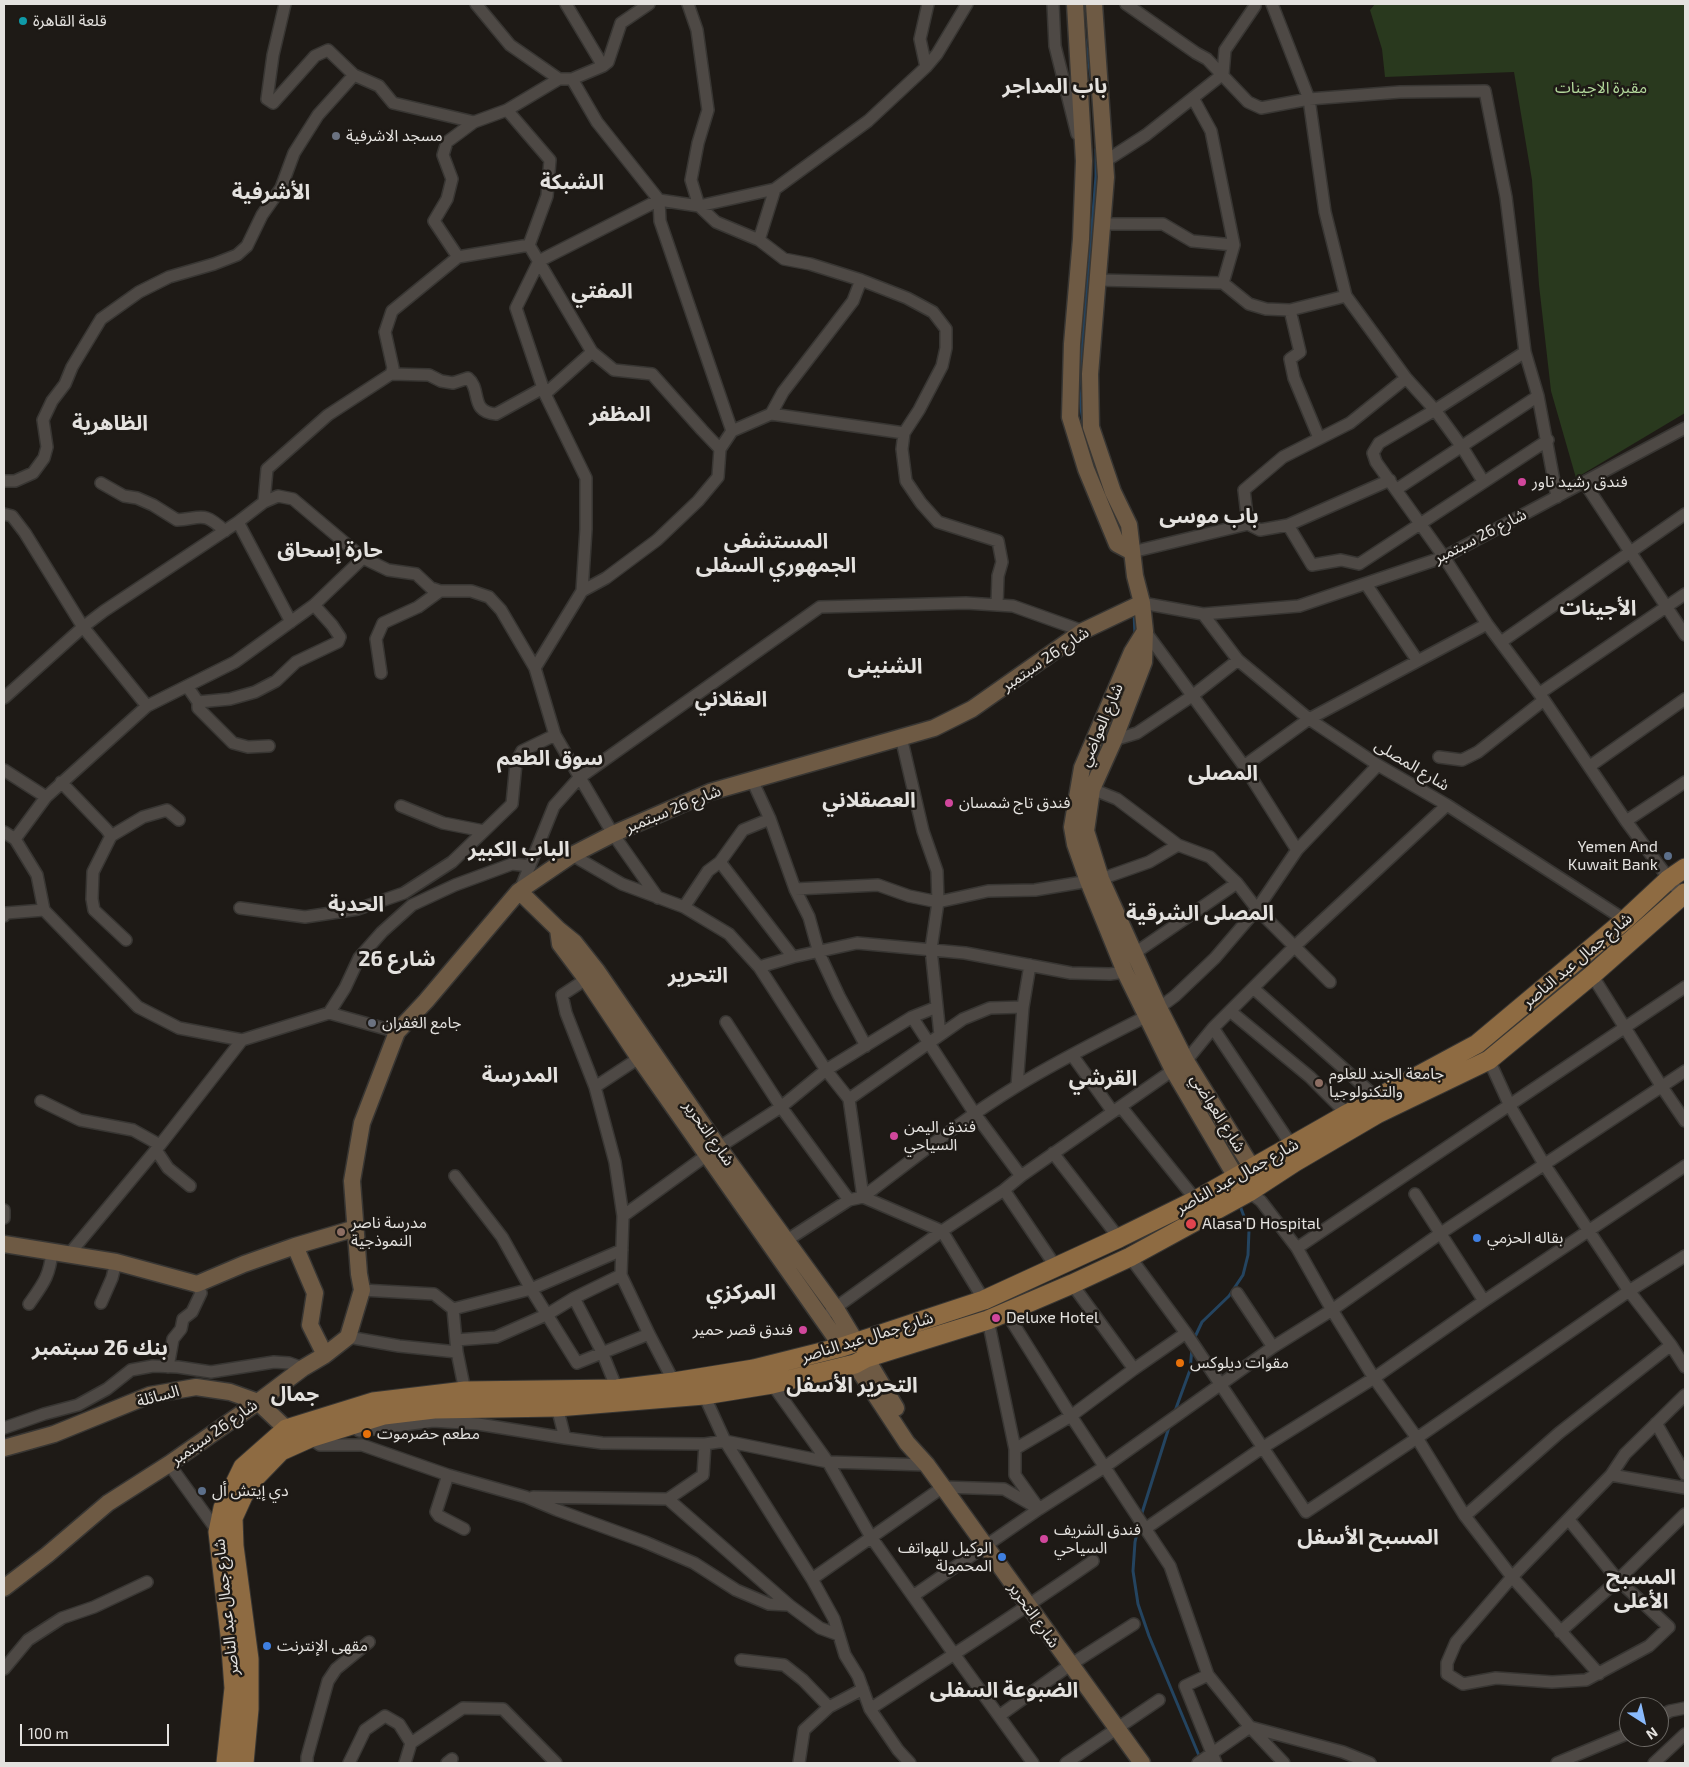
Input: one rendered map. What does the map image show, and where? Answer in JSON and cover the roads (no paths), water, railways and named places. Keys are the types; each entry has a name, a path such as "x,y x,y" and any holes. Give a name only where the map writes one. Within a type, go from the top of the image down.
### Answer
{"main road":[{"path":"1075,4 1084,161 1081,240 1072,344 1070,416 1086,468 1117,544 1132,552"},
{"path":"1094,4 1106,177 1090,374 1091,427 1113,492 1128,525 1145,631"},
{"path":"1084,161 1104,162"},
{"name":"شارع 26 سبتمبر","path":"5,1586 108,1503 169,1464 348,1337 362,1290 359,1274 352,1181 362,1123 396,1032 426,1000 519,891 572,855 613,834 710,792 934,728 972,709 1083,631 1142,603"},
{"name":"شارع العواضي","path":"1145,631 1144,662 1114,740 1092,789 1086,831 1094,880 1125,972 1153,1012 1236,1177"},
{"name":"شارع العواضي","path":"1145,631 1132,652 1082,768 1072,827 1075,844 1135,953 1153,1012"},
{"name":"شارع جمال عبد الناصر","path":"1256,1186 1292,1146 1477,1044 1624,920 1669,879 1685,868"},
{"name":"شارع التحرير","path":"519,891 574,942 639,1058 713,1151"},
{"name":"شارع جمال عبد الناصر","path":"244,1763 249,1709 249,1659 234,1546 234,1518 243,1496 252,1481 282,1451 384,1415 434,1409 558,1407 704,1394 772,1384 861,1361 988,1320 1130,1257 1256,1186 1377,1114 1489,1060 1684,896"},
{"name":"شارع التحرير","path":"592,976 780,1245 821,1316 849,1344"},
{"name":"شارع العواضي","path":"1180,1065 1256,1186"},
{"name":"شارع جمال عبد الناصر","path":"226,1763 234,1688 218,1532 223,1508 243,1466 286,1429 373,1402 464,1391 617,1389 754,1369 849,1344 984,1300 1119,1238 1196,1200 1236,1177 1256,1186"},
{"path":"4,1244 70,1253 116,1262 197,1284 244,1264 295,1246 356,1228"},
{"name":"شارع التحرير","path":"780,1245 836,1309 849,1344"},
{"path":"295,1246 315,1293 310,1325 325,1355"},
{"name":"شارع التحرير","path":"861,1361 906,1443 927,1465 1142,1763"},
{"name":"السائلة","path":"4,1448 54,1434 150,1395 196,1387 230,1392 258,1402 286,1429 309,1440"}],"street":[{"path":"285,4 273,54 267,99 272,102 315,56 328,50 354,76 379,86 393,102 474,122"},
{"path":"476,4 510,45 559,79"},
{"path":"566,4 603,66"},
{"path":"458,257 434,220 447,199 452,179 443,155 447,142 474,122 507,110 559,79 572,79 603,66 608,62 612,53 621,23 649,4"},
{"path":"688,4 697,30 708,110 690,180 699,206 716,222 759,240 784,259 810,264 861,280 907,298 932,312 946,329 946,348 942,366 919,410 904,433 902,450 906,481 921,503 938,522 998,541 1002,562 998,576 997,605"},
{"path":"926,68 920,39 928,4"},
{"path":"535,668 582,591 586,529 586,478 544,391 516,308 538,261 659,200 699,206 775,189 868,121 926,68 937,54 967,4"},
{"path":"1054,4 1054,46 1084,161"},
{"path":"1126,4 1207,59 1248,102 1261,108 1308,99 1400,92 1484,91 1506,197 1525,352 1548,440 1557,497"},
{"path":"1104,162 1146,135 1223,74 1225,50 1254,5 1272,4 1308,99 1325,212 1346,296 1406,378 1435,410 1462,447 1483,481"},
{"path":"4,481 15,482 33,474 44,458 47,447 43,420 52,401 66,384 79,354 101,319 140,292 169,277 237,255 247,246 262,215 281,188 294,153 318,115 354,76"},
{"path":"572,79 597,122 659,200 660,221 732,431"},
{"path":"1193,98 1211,131 1234,245 1223,283"},
{"path":"507,110 550,160 547,196 529,245 592,352 614,370 652,374 720,449"},
{"path":"759,240 775,189"},
{"path":"1102,224 1164,224 1192,241 1234,245"},
{"path":"391,374 393,368 385,332 392,312 458,257 529,245"},
{"path":"771,414 783,392 853,301 861,280"},
{"path":"1097,280 1223,283 1249,304 1266,309 1290,310 1346,296"},
{"path":"1290,310 1300,352 1290,359 1294,378 1319,438"},
{"path":"264,502 267,469 328,415 391,374 429,376 453,384 468,378 472,381 478,404 489,413 496,414 544,391 592,352"},
{"path":"1525,352 1380,443 1373,453 1376,462 1444,557 1487,624 1542,697 1626,821 1684,896"},
{"path":"1248,524 1244,490 1283,457 1350,423 1406,378"},
{"path":"1132,552 1248,524 1260,530 1288,525 1394,485 1462,447 1538,396"},
{"path":"582,591 606,578 657,540 698,501 718,477 720,449 732,431 771,414 904,433"},
{"name":"شارع 26 سبتمبر","path":"1142,603 1203,614 1299,606 1444,557 1685,428"},
{"path":"1288,525 1312,565 1341,560 1359,564 1548,440"},
{"path":"1584,482 1685,636"},
{"path":"100,483 124,496 137,498 153,505 177,520 201,516 214,522 225,531"},
{"path":"4,698 104,611 225,531 264,502 278,496 293,499 363,558 376,566 388,570 416,574 431,588 440,591 471,591 490,597 501,610 535,668 555,735 613,834 658,898"},
{"path":"4,514 12,516 25,533 84,627 147,706"},
{"path":"1501,642 1685,514"},
{"path":"238,522 292,622"},
{"path":"15,839 46,797 147,706 235,662 314,605 363,558"},
{"path":"1366,584 1417,660"},
{"path":"381,673 376,639 383,623 418,606 440,591"},
{"path":"1439,757 1462,760 1478,752 1542,697 1685,594"},
{"path":"519,891 554,806 579,778 820,607 966,603 1013,606 1083,631"},
{"path":"198,702 230,699 255,692 276,681 296,662 338,642 340,637 314,605"},
{"name":"شارع المصلى","path":"1203,614 1238,660 1309,718 1378,765 1447,805 1624,920"},
{"path":"1244,766 1309,718 1487,624"},
{"path":"1145,631 1244,766 1297,850"},
{"path":"1114,740 1138,733 1192,696 1238,660"},
{"path":"187,686 198,702 198,708 205,717 233,743 248,746 269,746"},
{"path":"1590,766 1685,699"},
{"path":"240,908 305,917 358,910 404,893 452,862 512,804 516,763 522,752 555,735"},
{"path":"901,737 923,831 937,871 938,902 931,949 940,1035"},
{"path":"780,1245 850,1200 863,1197 975,1114 1017,1086 1153,1012 1175,996 1215,958 1257,909 1297,850 1378,765"},
{"path":"4,770 46,797"},
{"path":"752,780 770,819 795,889 809,917 818,952 866,1046"},
{"path":"61,782 108,830 111,836"},
{"path":"1626,821 1685,782"},
{"path":"1092,789 1117,799 1178,845 1210,857 1237,883 1257,909 1330,982"},
{"path":"821,1316 836,1309 942,1231 1004,1190 1021,1176 1180,1065 1213,1028 1295,946 1447,805"},
{"path":"401,806 442,824 484,831"},
{"path":"126,940 94,910 92,899 93,872 111,836 143,818 167,810 179,820"},
{"path":"684,906 708,871 720,862 743,830 770,819"},
{"path":"4,832 15,839 37,875 44,910 138,1007 179,1028 242,1040 329,1013 396,1032"},
{"path":"795,889 878,886 938,902 988,891 1035,890 1094,880 1149,862 1178,845"},
{"path":"572,855 622,884 684,906 729,934 759,967 826,1070 849,1099 863,1197"},
{"path":"720,862 793,957"},
{"path":"329,1013 345,988 359,958 382,932 412,905 456,885 512,864 530,866"},
{"path":"1135,953 1237,883"},
{"path":"5,914 44,910"},
{"path":"759,967 793,957 857,943 965,953 1071,973 1110,974 1125,972"},
{"path":"1017,1086 1023,1007 1030,965"},
{"path":"1592,975 1685,1122"},
{"path":"592,976 562,995 566,1013 595,1087 615,1162 623,1216 621,1275 674,1382"},
{"path":"1297,1248 1685,987"},
{"path":"1253,988 1377,1098"},
{"path":"623,1216 713,1151 781,1107 826,1070 912,1017 937,1007"},
{"path":"849,1099 963,1019 990,1008 1023,1007"},
{"path":"1230,1011 1310,1077 1347,1114"},
{"path":"912,1017 975,1114 1021,1176"},
{"path":"726,1022 781,1107 850,1200"},
{"path":"1213,1028 1292,1146"},
{"path":"70,1253 158,1148 242,1040"},
{"path":"1072,1055 1196,1200"},
{"path":"595,1087 639,1058"},
{"path":"1489,1060 1510,1106 1544,1164 1629,1291 1671,1345 1685,1367"},
{"path":"913,1596 1039,1509 1106,1466 1273,1348 1332,1310 1441,1233 1685,1072"},
{"path":"42,1101 80,1120 133,1130 158,1148 168,1168 190,1186"},
{"path":"1053,1154 1119,1238"},
{"path":"1145,1529 1262,1448 1374,1378 1484,1301 1685,1166"},
{"path":"455,1176 502,1237 531,1289 577,1363 649,1334"},
{"path":"1256,1186 1297,1248 1374,1378 1417,1438 1465,1516 1512,1577 1599,1674"},
{"path":"1004,1190 1056,1267"},
{"path":"1415,1194 1484,1301"},
{"path":"863,1197 942,1231 984,1300"},
{"path":"4,1210 4,1218"},
{"path":"453,1309 531,1289 622,1250"},
{"path":"29,1304 43,1284 50,1268 52,1251"},
{"path":"1130,1257 1186,1333 1306,1512 1417,1438 1629,1291 1685,1256"},
{"path":"102,1303 116,1262"},
{"path":"348,1337 400,1346 457,1346 496,1337 548,1314 574,1298 621,1275"},
{"path":"168,1367 173,1339 181,1328 183,1319 192,1312 201,1293 197,1284"},
{"path":"1072,1284 1134,1369"},
{"path":"362,1290 434,1294 453,1309 464,1391"},
{"path":"1237,1292 1273,1348"},
{"path":"574,1298 602,1352 617,1389"},
{"path":"1006,1312 1071,1416 1106,1466 1170,1566 1208,1675 1250,1726 1284,1763"},
{"path":"988,1320 1015,1449 1015,1475 1039,1509"},
{"path":"1015,1449 1071,1416 1186,1333"},
{"path":"1465,1516 1559,1432 1671,1345"},
{"path":"4,1428 78,1405 107,1389 130,1370 153,1366 211,1372 274,1362 289,1363 303,1368"},
{"path":"196,1387 211,1372"},
{"path":"772,1384 828,1462 871,1537 1034,1763"},
{"path":"704,1394 725,1441 812,1579 834,1618 845,1655 858,1676 870,1710 898,1750 910,1763"},
{"path":"1569,1520 1618,1580 1669,1628 1649,1646 1586,1680 1552,1682 1496,1678 1463,1684 1448,1674 1447,1663 1456,1642 1512,1577 1612,1475 1625,1454 1685,1396"},
{"path":"558,1407 565,1438"},
{"path":"309,1440 375,1428 433,1421 478,1424 602,1444 705,1444 725,1441 828,1462 927,1465"},
{"path":"1656,1423 1685,1474"},
{"path":"309,1440 320,1445 362,1445 448,1475 526,1497 645,1542 694,1563 736,1590 769,1604 789,1605"},
{"path":"526,1497 668,1499 703,1475 705,1444"},
{"path":"169,1464 218,1532"},
{"path":"448,1475 436,1512 439,1516 464,1529"},
{"path":"1612,1475 1685,1488"},
{"path":"812,1579 943,1488 1004,1489 1039,1509"},
{"path":"668,1499 789,1605 820,1628 839,1635"},
{"path":"1560,1632 1618,1580 1685,1514"},
{"path":"870,1710 1028,1607 1093,1561"},
{"path":"4,1669 28,1640 62,1618 94,1607 147,1582"},
{"path":"999,1716 1070,1665 1134,1624"},
{"path":"307,1763 328,1681 336,1670 369,1642"},
{"path":"741,1660 784,1665 804,1680 829,1707"},
{"path":"1208,1675 1185,1686 1212,1758"},
{"path":"799,1763 804,1730 829,1707 863,1690"},
{"path":"1066,1763 1160,1700"},
{"path":"405,1763 411,1743 463,1708 503,1709 556,1763"},
{"path":"1669,1712 1685,1708"},
{"path":"349,1763 366,1730 385,1716 399,1724 411,1743"},
{"path":"1198,1763 1212,1758 1250,1726"},
{"path":"1250,1726 1343,1752 1370,1763"},
{"path":"1654,1763 1685,1734"},
{"path":"1557,1763 1619,1737"}],"waterway":[{"path":"1085,39 1092,83"},
{"path":"1096,149 1096,176 1079,388 1085,433 1099,476"},
{"path":"1115,514 1120,532"},
{"path":"1134,612 1135,636"},
{"path":"1194,1339 1202,1322 1229,1296 1243,1275 1248,1255 1249,1230 1239,1203"},
{"path":"1175,1411 1190,1370 1192,1348"},
{"path":"1141,1516 1170,1424"},
{"path":"1139,1525 1135,1542 1133,1571 1138,1604 1149,1636 1200,1758"}],"place":[{"name":"قلعة القاهرة","path":"23,21"},
{"name":"مسجد الاشرفية","path":"336,136"},
{"name":"فندق رشيد تاور","path":"1522,482"},
{"name":"فندق تاج شمسان","path":"949,803"},
{"name":"Yemen And Kuwait Bank","path":"1668,856"},
{"name":"جامع الغفران","path":"372,1023"},
{"name":"جامعة الجند للعلوم والتكنولوجيا","path":"1319,1083"},
{"name":"فندق اليمن السياحي","path":"894,1136"},
{"name":"Alasa'D Hospital","path":"1191,1224"},
{"name":"مدرسة ناصر النموذجية","path":"341,1232"},
{"name":"بقاله الحزمي","path":"1477,1238"},
{"name":"Deluxe Hotel","path":"996,1318"},
{"name":"فندق قصر حمير","path":"803,1330"},
{"name":"مقوات ديلوكس","path":"1180,1363"},
{"name":"مطعم حضرموت","path":"367,1434"},
{"name":"دي إيتش أل","path":"202,1491"},
{"name":"فندق الشريف السياحي","path":"1044,1539"},
{"name":"الوكيل للهواتف المحمولة","path":"1002,1557"},
{"name":"مقهى الإنترنت","path":"267,1646"}],"district":[{"name":"باب المداجر","path":"1055,86"},
{"name":"الشبكة","path":"572,182"},
{"name":"الأشرفية","path":"271,192"},
{"name":"المفتي","path":"602,291"},
{"name":"المظفر","path":"620,414"},
{"name":"الظاهرية","path":"110,423"},
{"name":"باب موسى","path":"1209,516"},
{"name":"حارة إسحاق","path":"330,550"},
{"name":"المستشفى الجمهوري السفلى","path":"776,553"},
{"name":"الأجينات","path":"1598,608"},
{"name":"الشنينى","path":"885,666"},
{"name":"العقلاني","path":"731,699"},
{"name":"سوق الطعم","path":"550,758"},
{"name":"المصلى","path":"1223,773"},
{"name":"العصقلاني","path":"869,800"},
{"name":"الباب الكبير","path":"519,849"},
{"name":"الحدبة","path":"356,904"},
{"name":"المصلى الشرقية","path":"1200,913"},
{"name":"شارع 26","path":"397,959"},
{"name":"التحرير","path":"698,975"},
{"name":"المدرسة","path":"520,1075"},
{"name":"القرشي","path":"1103,1078"},
{"name":"المركزي","path":"741,1292"},
{"name":"بنك 26 سبتمبر","path":"100,1348"},
{"name":"التحرير الأسفل","path":"852,1385"},
{"name":"جمال","path":"295,1394"},
{"name":"المسبح الأسفل","path":"1368,1537"},
{"name":"المسبح الأعلى","path":"1641,1589"},
{"name":"الضبوعة السفلى","path":"1004,1690"}],"park label":[{"name":"مقبرة الاجينات","path":"1601,88"}]}
